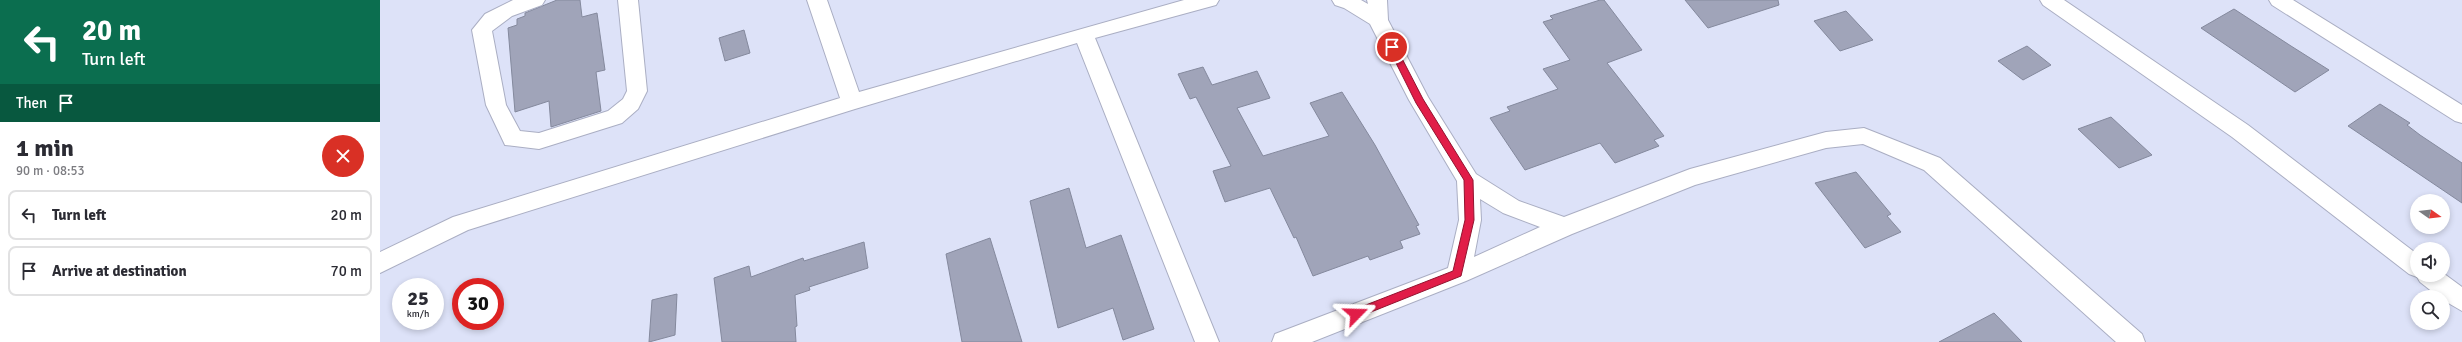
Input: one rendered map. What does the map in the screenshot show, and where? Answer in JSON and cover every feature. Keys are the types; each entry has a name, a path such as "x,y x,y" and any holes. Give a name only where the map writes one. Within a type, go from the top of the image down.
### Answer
{"street":[{"path":"535,0 501,13 488,21 482,30 496,105 513,139 539,141 615,117 631,104 637,91 631,1"},
{"path":"817,0 852,102"},
{"path":"380,263 461,223 852,102 1083,34 1209,0"},
{"path":"1342,0 1378,10 1419,100 1468,180 1511,207 1564,227"},
{"path":"2050,0 2240,131 2410,262"},
{"path":"2279,0 2462,115"},
{"path":"1083,34 1207,342"},
{"path":"1284,342 1458,274 1564,227 1690,178 1826,140 1864,136 1932,164 2133,342"},
{"path":"1458,274 1470,220 1468,180"},
{"path":"2437,282 2462,301"}],"building":[{"path":"557,0 580,0 582,17 597,13 605,70 596,72 601,111 551,127 549,101 515,112 508,28 517,25 517,19 525,16 525,13"},
{"path":"1604,0 1642,50 1607,63 1664,136 1654,140 1659,146 1615,163 1600,143 1525,170 1490,118 1510,111 1507,107 1558,89 1543,69 1570,60 1543,22 1553,19 1550,16"},
{"path":"1685,0 1778,0 1779,5 1708,28"},
{"path":"2234,9 2329,70 2295,92 2201,28"},
{"path":"1846,11 1873,40 1840,51 1814,21"},
{"path":"744,30 750,53 725,61 719,38"},
{"path":"2027,46 2051,65 2023,80 1998,61"},
{"path":"1203,67 1212,85 1257,71 1270,98 1237,108 1263,156 1329,136 1310,103 1342,92 1375,145 1419,225 1416,226 1420,234 1400,241 1403,248 1370,260 1368,256 1313,276 1296,237 1294,238 1270,188 1225,202 1213,171 1231,166 1196,97 1190,99 1178,74"},
{"path":"2380,104 2410,123 2407,125 2462,163 2462,203 2450,194 2348,126"},
{"path":"2111,117 2152,155 2119,168 2078,129"},
{"path":"1856,172 1891,214 1887,216 1901,232 1865,248 1815,183"},
{"path":"1069,188 1086,248 1121,235 1154,329 1123,340 1113,308 1058,328 1030,201"},
{"path":"990,238 1022,342 962,342 946,254"},
{"path":"864,242 868,268 809,287 810,290 795,295 797,326 795,327 796,342 722,342 714,278 749,266 751,277 803,258 804,261"},
{"path":"677,294 675,335 649,342 652,300"},
{"path":"1994,313 2022,342 1939,342"}],"route":[{"path":"1356,314 1458,274 1470,220 1468,180 1444,144 1419,100 1392,47"}]}
